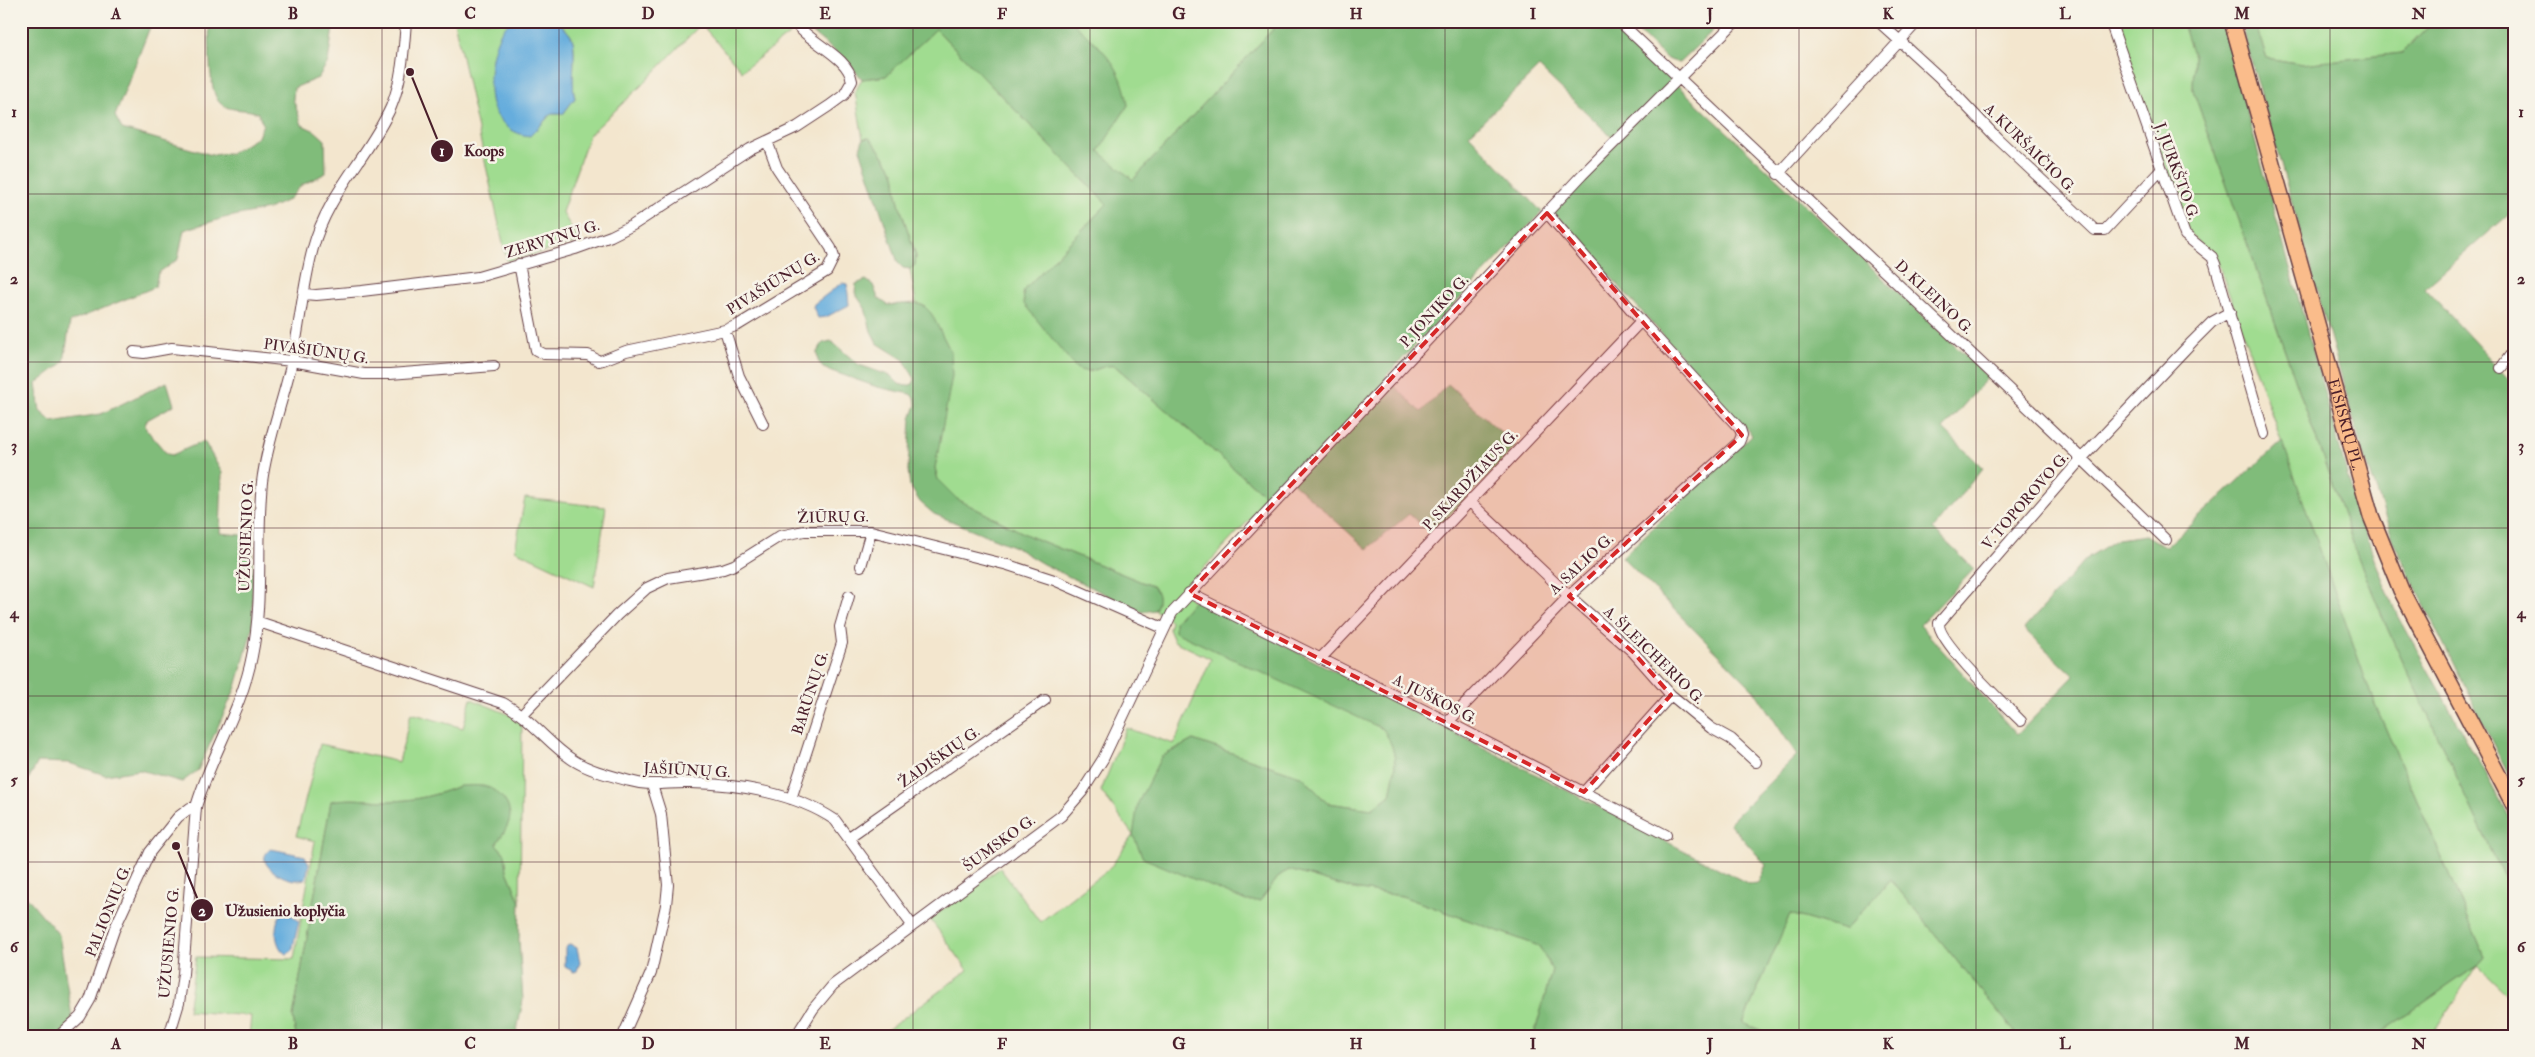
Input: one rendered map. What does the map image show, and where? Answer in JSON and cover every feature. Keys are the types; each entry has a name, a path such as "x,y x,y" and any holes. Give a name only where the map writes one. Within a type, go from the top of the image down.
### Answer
{"main road":[{"name":"EIŠIŠKIŲ PL.","path":"2232,21 2374,526 2401,590 2514,805"}],"street":[{"name":"UŽUSIENIO G.","path":"169,1036 179,1003 183,974 196,806 203,782 243,692 259,622 259,521 262,480 292,361 313,247 322,220 341,186 376,134 394,97 406,21"},
{"name":"ZERVYNŲ G.","path":"304,294 316,295 478,277 575,249 619,232 750,150 797,127 844,95 852,81 847,67 841,60 800,31 794,21"},
{"name":"D. KLEINO G.","path":"1619,21 1778,174 1893,278 2166,540"},
{"name":"P. JONIKO G.","path":"1162,628 1189,593 1547,213 1678,77 1736,21"},
{"name":"A. KURŠAIČIO G.","path":"1878,21 1939,78 1997,138 2095,230 2105,230 2162,169"},
{"path":"1778,174 1918,21"},
{"name":"J. JURKŠTO G.","path":"2110,21 2185,235 2212,258 2230,312 2264,434"},
{"name":"PIVAŠIŪNŲ G.","path":"520,264 536,350 544,354 588,355 604,360 626,351 725,330 738,325 827,271 834,257 832,248 776,168 767,141"},
{"path":"1547,213 1641,321"},
{"name":"V. TOPOROVO G.","path":"2021,721 1962,661 1940,632 1939,623 2082,458 2212,322 2230,312"},
{"name":"A. SALIO G.","path":"1448,722 1569,596 1739,442 1742,435 1740,429 1641,321"},
{"name":"P. SKARDŽIAUS G.","path":"1320,659 1641,321"},
{"path":"725,330 739,376 763,424"},
{"name":"PIVAŠIŪNŲ G.","path":"134,352 144,353 172,348 292,361 364,374 390,374 494,366"},
{"path":"2501,368 2514,350"},
{"name":"A. ŠLEICHERIO G.","path":"1470,502 1569,596 1633,652 1671,695 1711,728 1732,738 1756,762"},
{"path":"861,566 872,530"},
{"name":"ŽIŪRŲ G.","path":"522,714 617,615 647,588 668,578 724,569 734,565 768,542 794,532 872,530 1031,572 1054,580 1162,628"},
{"name":"A. JUŠKOS G.","path":"1189,593 1448,722 1666,835"},
{"name":"BARŪNŲ G.","path":"792,799 842,643 840,627 849,596"},
{"name":"JAŠIŪNŲ G.","path":"259,622 466,689 503,703 522,714 564,753 583,766 632,782 652,785 709,783 792,799 819,809 835,820 849,837 912,925"},
{"name":"ŠUMSKO G.","path":"796,1036 813,1008 833,985 1061,816 1071,806 1090,782 1103,758 1162,628"},
{"path":"1584,792 1671,695"},
{"name":"ŽADIŠKIŲ G.","path":"849,837 1045,700"},
{"path":"623,1036 651,973 666,905 668,885 661,814 652,785"},
{"name":"PALIONIŲ G.","path":"59,1036 80,1017 90,1000 114,930 150,852 178,817 196,806"}],"highlighted area":[{"path":"1547,213 1742,435 1569,596 1633,652 1671,695 1584,792 1189,593"}],"green space":[{"path":"21,21 155,21 150,27 115,116 122,129 212,155 231,153 258,137 263,124 258,113 229,108 221,104 217,98 211,78 209,21 334,21 328,62 318,78 294,88 293,99 302,125 315,131 325,140 326,173 302,185 288,200 268,209 224,218 184,230 178,259 158,273 155,287 70,322 64,362 36,384 40,411 52,422 101,414 167,382 174,405 147,420 146,429 167,454 172,455 204,441 222,473 220,533 252,536 253,627 236,687 198,770 182,782 140,770 105,775 69,763 38,762 21,792"},
{"path":"454,21 512,21 509,22 492,59 492,101 536,130 551,114 563,114 575,98 573,41 570,34 558,21 787,21 794,31 742,71 701,24 639,88 589,135 562,212 580,242 507,261"},
{"path":"798,21 1071,21 1108,57 1120,77 1128,105 1099,151 1133,180 1276,26 1269,21 1609,21 1988,377 1943,429 1983,468 1933,529 1974,569 1920,625 2017,735 2074,676 2024,629 2087,558 2118,539 2146,535 2166,547 2282,441 2371,695 2485,957 2478,965 2376,1036 2018,1036 1891,880 1845,930 1790,914 1743,1023 1775,1036 1534,1036 1552,970 1539,946 1402,896 1353,889 1289,870 1280,875 1260,901 1246,901 1143,858 1133,835 1138,803 1161,757 1193,740 1303,777 1327,803 1372,809 1390,795 1392,785 1395,768 1394,753 1383,729 1175,632 1175,622 1193,601 1200,602 1749,884 1758,883 1766,865 1729,823 1797,755 1754,690 1622,557 1752,435 1552,211 1617,142 1539,67 1469,135 1542,212 1385,377 1421,412 1448,384 1516,446 1432,534 1409,514 1367,549 1289,479 1269,499 1115,366 1091,371 1076,368 1024,304 1023,291 1107,204 936,29 886,76 862,79 848,62"},
{"path":"1071,21 1269,21 1277,25 1133,180 1098,151 1128,105"},
{"path":"1627,21 1723,21 1679,63 1667,59"},
{"path":"2113,21 2182,21 2194,57 2193,90 2358,557 2388,630 2514,899 2514,1001 2477,965 2485,957 2371,695 2217,260 2189,233"},
{"path":"2182,21 2222,21 2347,475 2374,558 2394,608 2514,826 2514,899 2388,630 2358,557 2193,90 2194,57"},
{"path":"2240,21 2254,21 2267,58 2302,64 2402,53 2433,21 2514,21 2514,210 2425,288 2514,385 2514,786 2396,548 2361,445"},
{"path":"2254,21 2433,21 2402,53 2302,64 2267,58"},
{"path":"936,29 1107,204 1023,291 1090,372 1106,365 1115,366 1269,499 1182,591 1193,601 1175,622 1384,729 1394,753 1395,768 1390,795 1372,809 1327,803 1303,777 1193,740 1161,757 1260,901 1280,875 1289,870 1353,889 1402,896 1539,946 1552,970 1534,1036 879,1036 968,970 930,919 1000,868 1040,922 1110,868 1133,835 1101,791 1126,728 1174,744 1211,659 1174,641 1169,629 1171,621 1155,610 1158,603 1154,587 1029,536 957,499 938,480 935,468 952,366 924,306 916,303 910,269 915,265 916,256 899,203 895,175 886,159 871,140 869,138 863,139 855,92 862,79 886,76"},
{"path":"869,138 895,175 899,203 916,256 915,265 910,269 903,268 898,263 860,149 863,139"},
{"path":"866,280 873,285 878,298 888,305 916,303 924,306 931,313 951,352 952,376 935,468 938,480 957,499 1029,536 1154,587 1158,598 1155,610 1142,612 1043,564 1013,546 934,514 920,502 910,486 908,470 911,419 916,405 915,398 910,394 877,387 823,368 818,361 817,352 823,343 831,341 859,365 891,376 899,384 906,386 913,384 915,379 904,360 877,343 871,331 865,308 855,293 856,284"},
{"path":"525,498 606,507 594,587 515,550"},
{"path":"471,699 522,722 520,902 507,871 505,854 496,844 506,826 508,816 507,804 459,786 417,799 390,801 346,799 331,801 293,1017 296,1036 249,1036 251,1016 188,1011 196,957 294,959 315,841 296,836 320,744 399,762 411,713 463,728"},
{"path":"459,786 488,787 501,796 508,806 510,816 508,824 496,844 505,854 507,871 520,902 519,940 523,1000 516,1036 296,1036 293,1017 331,801 346,799 408,800 434,795"},
{"path":"1891,880 2018,1036 1775,1036 1743,1023 1790,914 1845,930"},
{"path":"21,890 59,935 75,1036 21,1036"},
{"path":"2476,966 2431,1036 2376,1036"}],"water":[{"path":"512,21 558,21 570,34 573,41 575,98 563,114 551,114 530,136 519,134 505,125 494,110 491,101 490,76 494,49 505,27"},
{"path":"842,283 847,284 849,305 826,317 818,318 813,307 814,304"},
{"path":"271,849 305,856 309,864 306,878 299,880 291,879 268,867 265,861 266,855"},
{"path":"282,914 293,916 299,921 292,951 287,954 280,947 276,936 277,923"},
{"path":"570,944 577,948 580,962 577,971 574,972 565,967 565,948"}],"place":[{"name":"Koops","path":"410,72"},
{"name":"Užusienio koplyčia","path":"176,846"}]}
